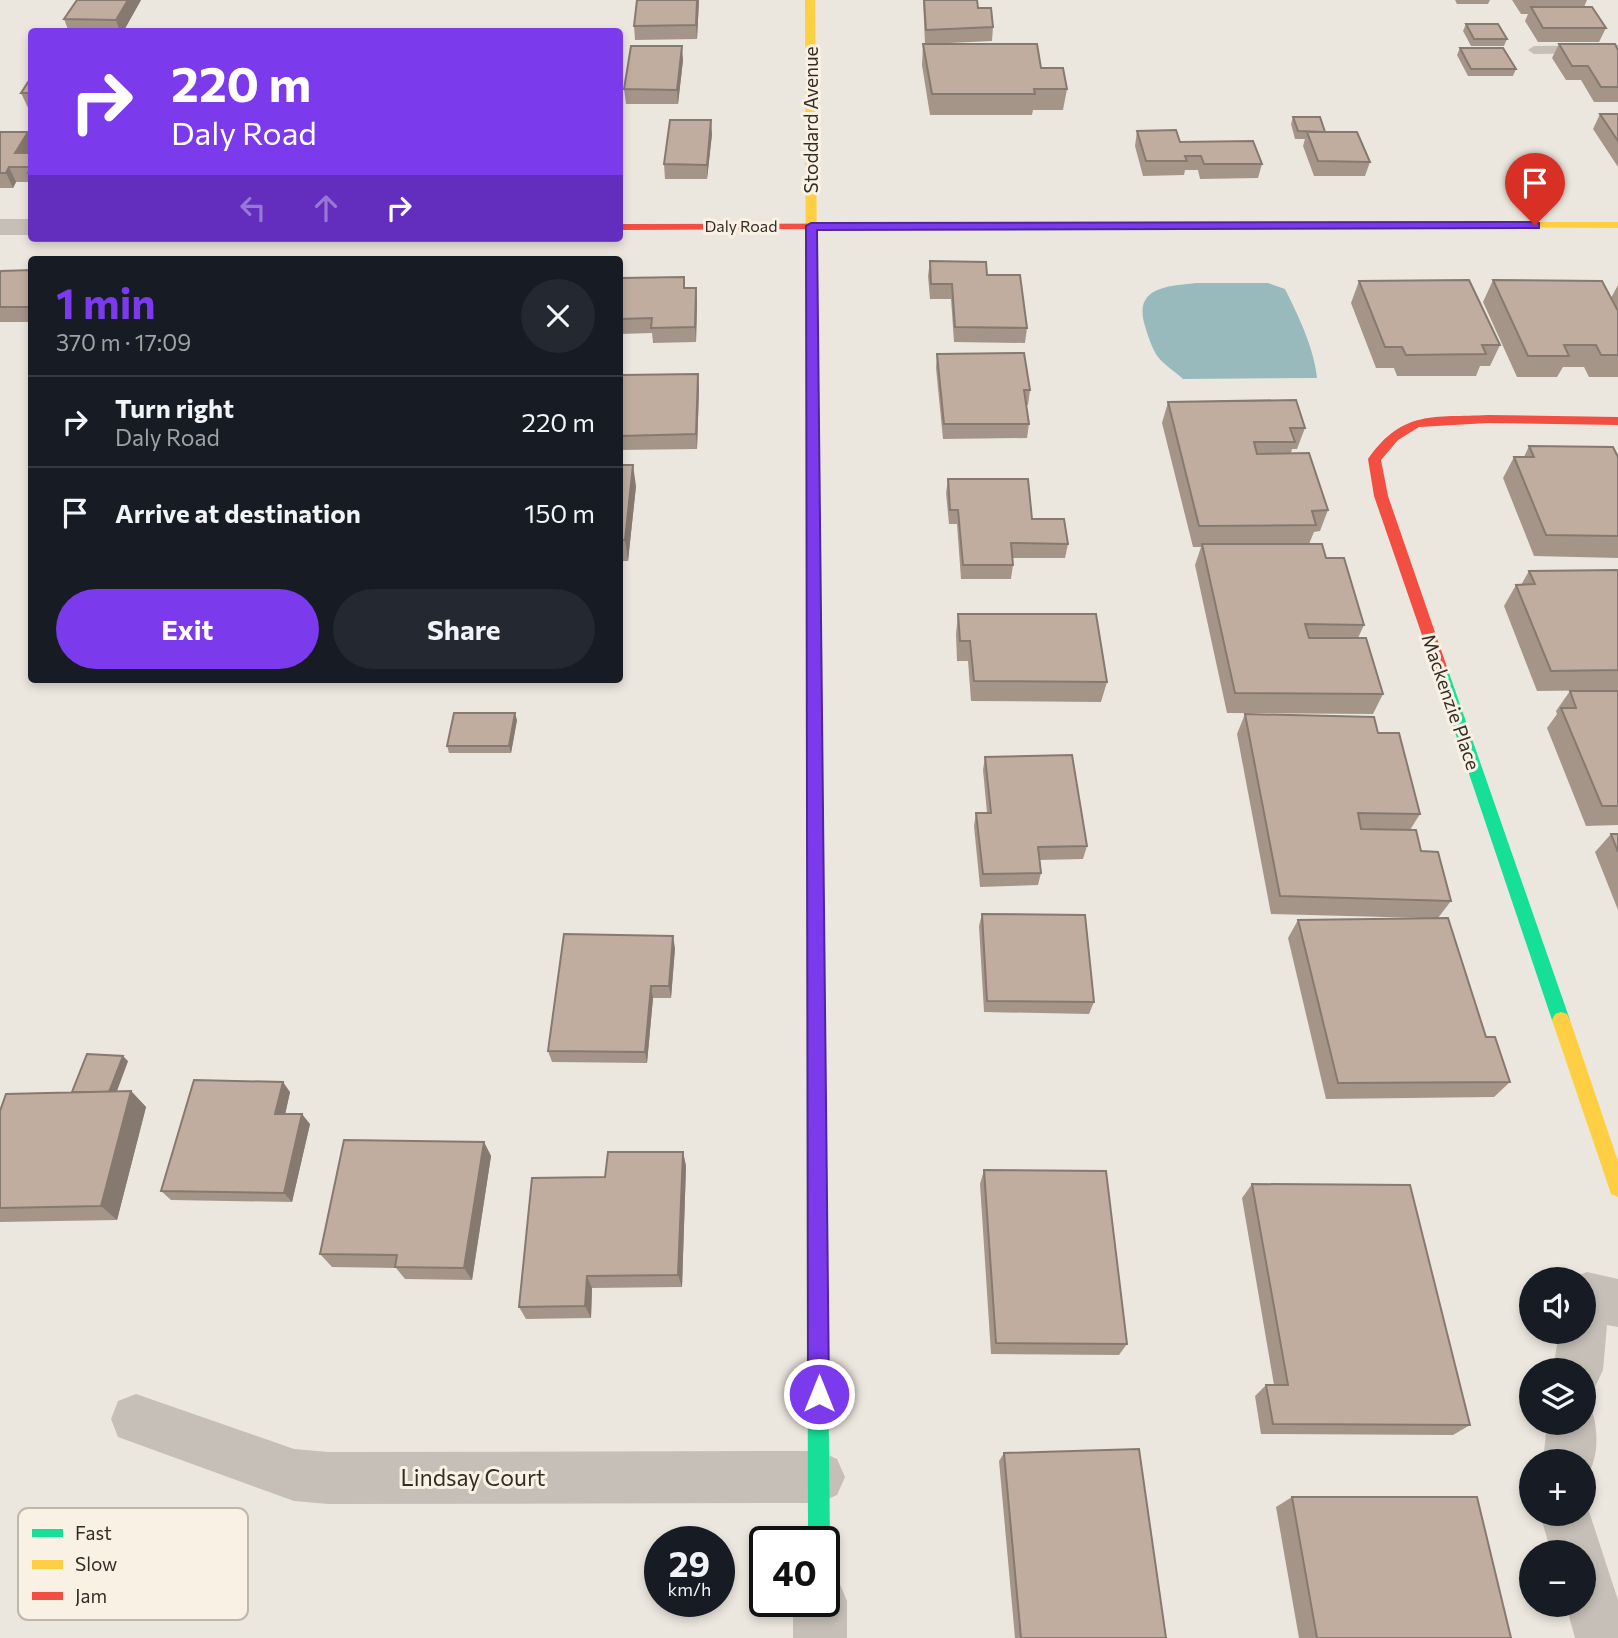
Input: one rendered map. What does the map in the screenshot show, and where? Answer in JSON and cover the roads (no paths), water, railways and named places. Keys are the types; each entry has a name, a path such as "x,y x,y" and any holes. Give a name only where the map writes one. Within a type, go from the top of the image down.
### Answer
{"street":[{"name":"Stoddard Avenue","path":"810,0 820,1526"},
{"name":"Daly Road","path":"623,226 1618,225"},
{"path":"0,227 28,227"},
{"name":"Mackenzie Place","path":"1618,421 1488,419 1416,423 1393,437 1374,459 1381,496 1618,1188"},
{"path":"1596,1298 1618,1303"},
{"name":"Lindsay Court","path":"136,1419 294,1475 328,1478 819,1477"},
{"path":"820,1617 820,1638"},
{"path":"1596,1617 1602,1638"}],"lane":[{"path":"1535,50 1618,49"}],"water":[{"path":"1197,283 1268,283 1285,289 1309,344 1317,378 1183,379 1161,360 1154,350 1145,326 1144,303 1155,291"}]}
